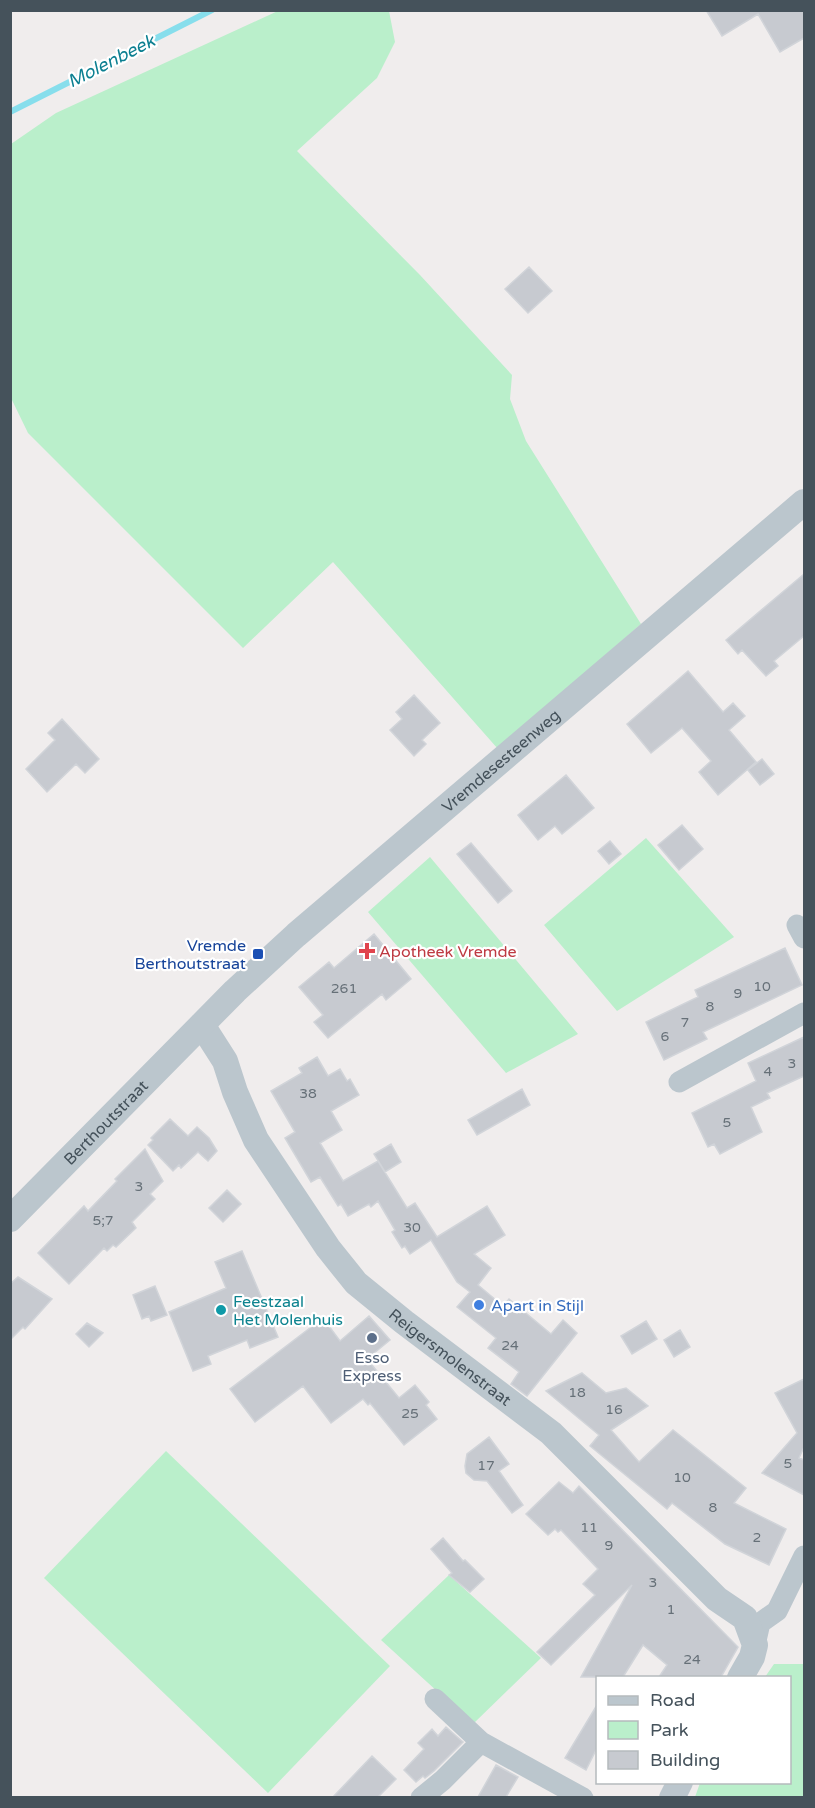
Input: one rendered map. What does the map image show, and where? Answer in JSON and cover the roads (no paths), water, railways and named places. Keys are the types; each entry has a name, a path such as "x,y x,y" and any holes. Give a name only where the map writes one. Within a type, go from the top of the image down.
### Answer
{"street":[{"name":"Vremdesesteenweg","path":"202,1024 296,935 804,502"},
{"path":"679,1082 804,1013"},
{"name":"Berthoutstraat","path":"10,1219 202,1024"},
{"name":"Reigersmolenstraat","path":"202,1024 225,1060 256,1140 321,1238 356,1283 551,1433 717,1599 745,1618 755,1644"},
{"path":"741,1676 752,1657 760,1623 777,1611 804,1556"},
{"path":"435,1699 481,1742 583,1797"},
{"path":"421,1797 443,1780 481,1742"}],"waterway":[{"name":"Molenbeek","path":"10,112 212,10"}],"place":[{"name":"Apotheek Vremde","path":"367,951"},
{"name":"Vremde Berthoutstraat","path":"258,954"},
{"name":"Apart in Stijl","path":"479,1305"},
{"name":"Feestzaal Het Molenhuis","path":"221,1310"},
{"name":"Esso Express","path":"372,1338"}]}
